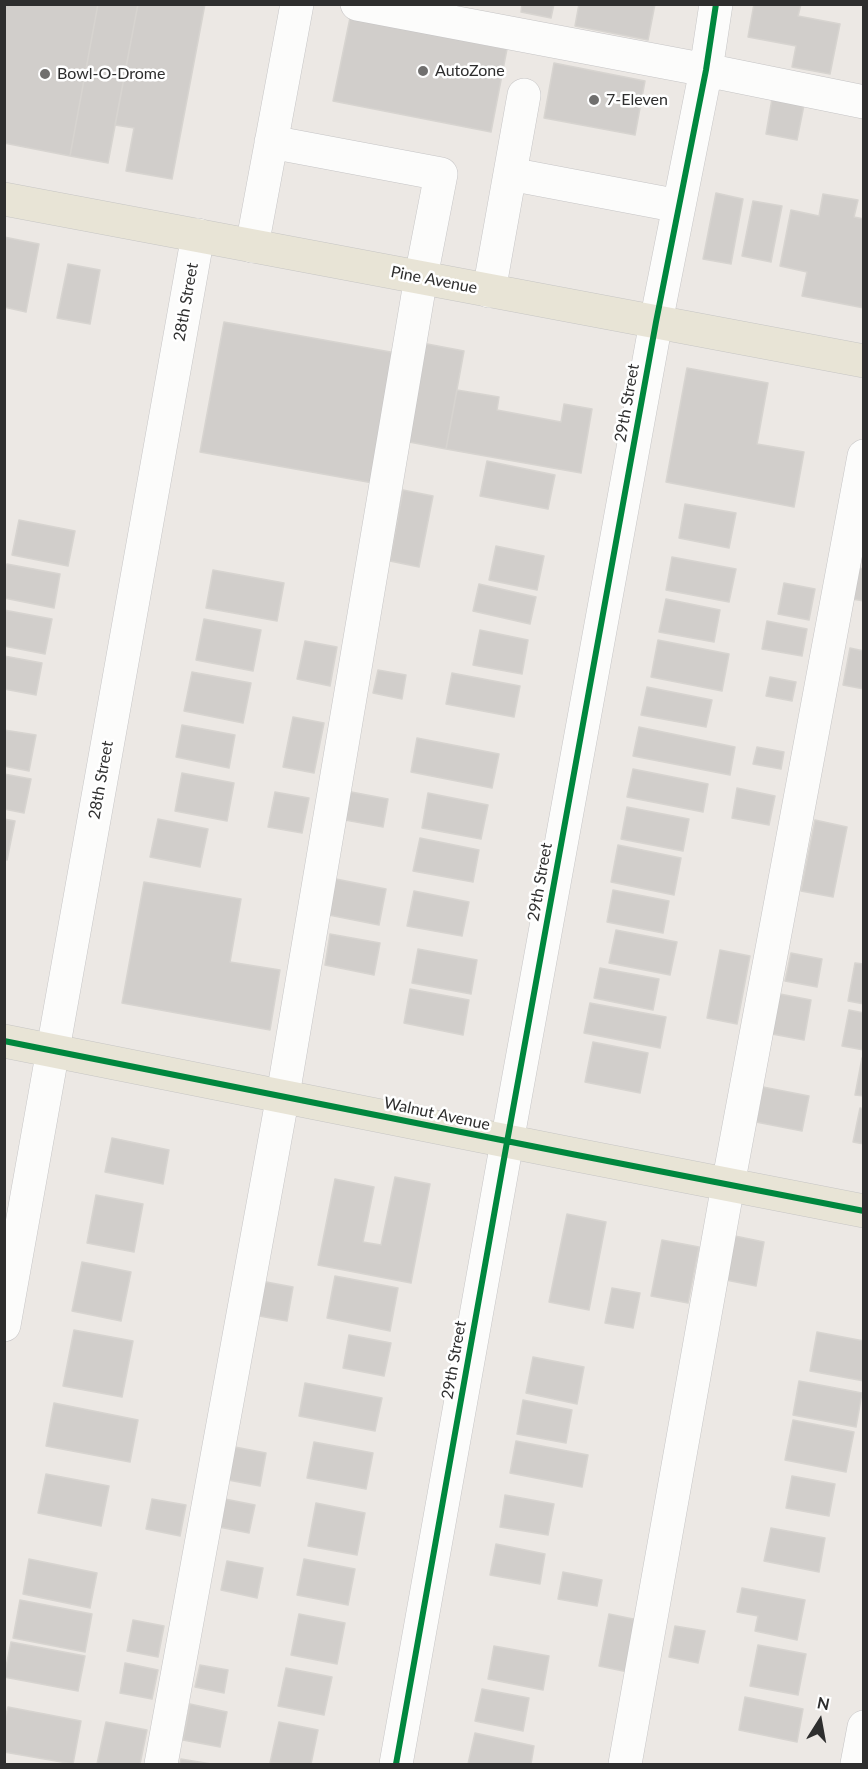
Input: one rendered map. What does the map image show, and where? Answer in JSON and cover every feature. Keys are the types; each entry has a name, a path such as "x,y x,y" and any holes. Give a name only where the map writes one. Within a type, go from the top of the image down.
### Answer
{"main road":[{"name":"Pine Avenue","path":"4,199 864,361"},
{"name":"Walnut Avenue","path":"4,1041 864,1211"}],"street":[{"path":"252,246 297,4"},
{"path":"357,4 864,102"},
{"name":"29th Street","path":"396,1764 656,322 706,70 716,4"},
{"path":"489,291 524,95"},
{"path":"161,1764 283,1095 421,277 441,174 271,142"},
{"path":"510,174 679,206"},
{"name":"28th Street","path":"4,1325 198,236"},
{"path":"626,1764 728,1185 864,456"},
{"path":"857,1764 864,1727"}],"building":[{"name":"Bowl-O-Drome","path":"4,4 98,4 70,156 4,143"},
{"path":"98,4 138,4 108,163 70,156"},
{"path":"138,4 205,4 172,179 126,171 134,128 115,125"},
{"path":"522,4 554,4 551,18 521,12"},
{"path":"579,4 655,4 648,40 575,26"},
{"path":"754,4 801,4 798,16 840,24 830,74 792,67 796,46 748,37"},
{"path":"350,18 507,49 491,132 333,101"},
{"path":"554,63 645,81 635,135 544,118"},
{"path":"772,99 804,105 797,140 766,134"},
{"path":"716,193 743,199 731,264 703,259"},
{"path":"823,194 858,200 854,217 864,219 864,308 802,296 807,272 780,266 791,210 819,216"},
{"path":"753,201 782,206 771,262 742,256"},
{"path":"4,237 39,244 26,312 4,307"},
{"path":"68,264 100,270 90,324 57,318"},
{"path":"224,322 396,353 373,483 200,452"},
{"path":"422,343 464,351 446,449 404,441"},
{"path":"687,368 768,383 757,444 804,452 794,507 666,482"},
{"path":"457,390 499,397 497,410 561,422 564,404 592,409 581,473 446,449"},
{"path":"487,461 555,475 548,509 480,496"},
{"path":"403,490 433,496 419,567 390,561"},
{"path":"685,504 736,513 729,548 679,538"},
{"path":"19,520 75,531 68,566 12,555"},
{"path":"496,546 544,556 537,590 489,580"},
{"path":"672,557 736,569 729,602 666,590"},
{"path":"7,564 60,574 54,608 4,598 4,574"},
{"path":"858,568 864,569 864,601 852,599"},
{"path":"213,570 284,583 277,621 206,608"},
{"path":"784,583 815,589 809,620 778,614"},
{"path":"479,584 536,597 530,624 473,611"},
{"path":"666,599 720,610 714,642 659,632"},
{"path":"4,610 52,619 45,654 4,646"},
{"path":"204,619 261,630 253,671 196,660"},
{"path":"767,621 807,629 802,656 762,649"},
{"path":"480,630 528,640 522,674 473,665"},
{"path":"658,640 729,654 722,691 651,677"},
{"path":"305,641 337,647 330,686 297,679"},
{"path":"850,648 864,651 864,689 843,685"},
{"path":"4,656 42,663 36,695 4,689"},
{"path":"378,670 406,675 402,699 373,693"},
{"path":"192,672 251,683 243,723 184,711"},
{"path":"452,673 520,686 514,717 446,704"},
{"path":"770,677 796,682 792,701 766,696"},
{"path":"647,687 712,700 706,727 641,715"},
{"path":"293,717 324,723 314,773 283,767"},
{"path":"182,725 235,735 229,768 176,757"},
{"path":"639,727 735,747 730,775 633,756"},
{"path":"4,730 36,735 29,771 4,766"},
{"path":"417,738 499,754 492,788 411,772"},
{"path":"757,747 784,752 781,769 753,764"},
{"path":"633,769 708,784 703,812 627,797"},
{"path":"182,773 234,783 227,821 175,811"},
{"path":"4,774 31,779 24,813 4,809"},
{"path":"737,788 775,796 769,825 732,818"},
{"path":"346,791 388,799 383,827 340,819"},
{"path":"275,792 309,798 302,833 268,827"},
{"path":"428,793 488,805 481,839 422,828"},
{"path":"627,807 689,819 683,851 621,839"},
{"path":"4,819 15,821 7,860 4,859"},
{"path":"158,819 208,829 200,867 150,857"},
{"path":"815,820 847,827 833,897 801,891"},
{"path":"420,838 479,850 473,882 413,871"},
{"path":"618,845 681,858 674,895 611,882"},
{"path":"336,879 386,889 379,925 329,915"},
{"path":"144,882 241,899 230,962 280,970 270,1030 122,1003"},
{"path":"613,890 669,901 663,933 607,922"},
{"path":"414,891 469,902 462,936 407,926"},
{"path":"616,930 677,942 670,975 609,963"},
{"path":"330,934 380,943 374,975 325,965"},
{"path":"418,949 477,960 471,994 412,983"},
{"path":"720,950 750,956 737,1024 707,1018"},
{"path":"791,953 822,959 817,987 785,981"},
{"path":"855,963 864,964 864,1004 848,1001"},
{"path":"600,968 659,979 653,1010 594,998"},
{"path":"410,989 469,1000 463,1035 404,1023"},
{"path":"780,994 811,1000 804,1040 772,1034"},
{"path":"590,1003 666,1017 660,1048 584,1033"},
{"path":"849,1010 864,1013 864,1050 842,1046"},
{"path":"593,1042 648,1053 640,1093 585,1082"},
{"path":"862,1058 864,1059 864,1096 855,1095"},
{"path":"763,1087 809,1096 802,1131 756,1122"},
{"path":"860,1108 864,1109 864,1144 853,1142"},
{"path":"112,1138 169,1150 163,1184 105,1172"},
{"path":"395,1177 430,1184 411,1283 318,1265 335,1179 374,1187 363,1242 381,1245"},
{"path":"96,1195 143,1204 134,1252 87,1243"},
{"path":"567,1214 606,1222 589,1310 549,1302"},
{"path":"735,1236 764,1242 756,1286 726,1280"},
{"path":"662,1240 699,1247 688,1303 651,1296"},
{"path":"82,1262 131,1272 121,1321 72,1311"},
{"path":"335,1276 398,1288 390,1331 327,1318"},
{"path":"261,1281 293,1287 287,1321 254,1315"},
{"path":"612,1288 640,1293 633,1328 605,1323"},
{"path":"74,1330 133,1341 122,1397 63,1386"},
{"path":"817,1332 864,1341 864,1381 810,1371"},
{"path":"349,1335 391,1343 384,1376 343,1368"},
{"path":"533,1357 584,1367 577,1404 526,1393"},
{"path":"799,1381 862,1393 856,1427 793,1415"},
{"path":"305,1383 382,1398 375,1431 299,1416"},
{"path":"523,1400 572,1410 566,1443 517,1434"},
{"path":"54,1403 138,1420 130,1462 46,1446"},
{"path":"793,1420 854,1432 846,1472 785,1460"},
{"path":"516,1441 588,1455 582,1487 510,1473"},
{"path":"314,1442 373,1453 366,1489 307,1478"},
{"path":"235,1447 266,1453 260,1486 228,1480"},
{"path":"46,1474 109,1486 101,1526 38,1513"},
{"path":"792,1476 835,1484 829,1516 786,1508"},
{"path":"505,1495 554,1504 548,1535 500,1527"},
{"path":"220,1498 255,1505 249,1533 214,1526"},
{"path":"152,1499 186,1505 180,1536 146,1529"},
{"path":"316,1503 365,1513 357,1555 308,1546"},
{"path":"771,1528 825,1538 819,1572 764,1561"},
{"path":"496,1544 545,1554 540,1584 490,1575"},
{"path":"29,1559 97,1573 90,1608 23,1594"},
{"path":"304,1559 355,1569 348,1605 297,1595"},
{"path":"227,1561 263,1568 257,1598 221,1590"},
{"path":"563,1572 602,1580 597,1606 558,1599"},
{"path":"742,1588 805,1600 797,1640 755,1631 758,1616 737,1612"},
{"path":"20,1600 92,1614 85,1652 13,1638"},
{"path":"299,1614 345,1623 337,1664 291,1655"},
{"path":"609,1614 638,1620 628,1672 599,1666"},
{"path":"133,1620 164,1626 158,1657 127,1651"},
{"path":"675,1626 705,1631 698,1663 669,1657"},
{"path":"11,1642 85,1656 78,1691 4,1677"},
{"path":"758,1645 806,1654 798,1695 750,1686"},
{"path":"494,1646 549,1656 543,1690 488,1679"},
{"path":"125,1663 158,1670 152,1699 120,1693"},
{"path":"200,1665 228,1670 224,1693 195,1687"},
{"path":"286,1668 332,1677 324,1715 278,1706"},
{"path":"482,1689 529,1698 523,1731 475,1721"},
{"path":"745,1697 803,1709 797,1742 739,1730"},
{"path":"190,1704 227,1712 220,1747 183,1740"},
{"path":"8,1707 81,1721 73,1764 4,1752 4,1723"},
{"path":"106,1722 147,1730 140,1764 97,1764"},
{"path":"279,1722 318,1730 311,1764 270,1763"},
{"path":"475,1733 534,1746 531,1764 468,1764"},
{"path":"181,1759 211,1764 180,1764"}],"cycle path":[{"path":"396,1764 656,322 706,70 716,4"},
{"path":"4,1041 864,1211"}],"place":[{"name":"AutoZone","path":"423,71"},
{"name":"Bowl-O-Drome","path":"45,74"},
{"name":"7-Eleven","path":"594,100"}]}
